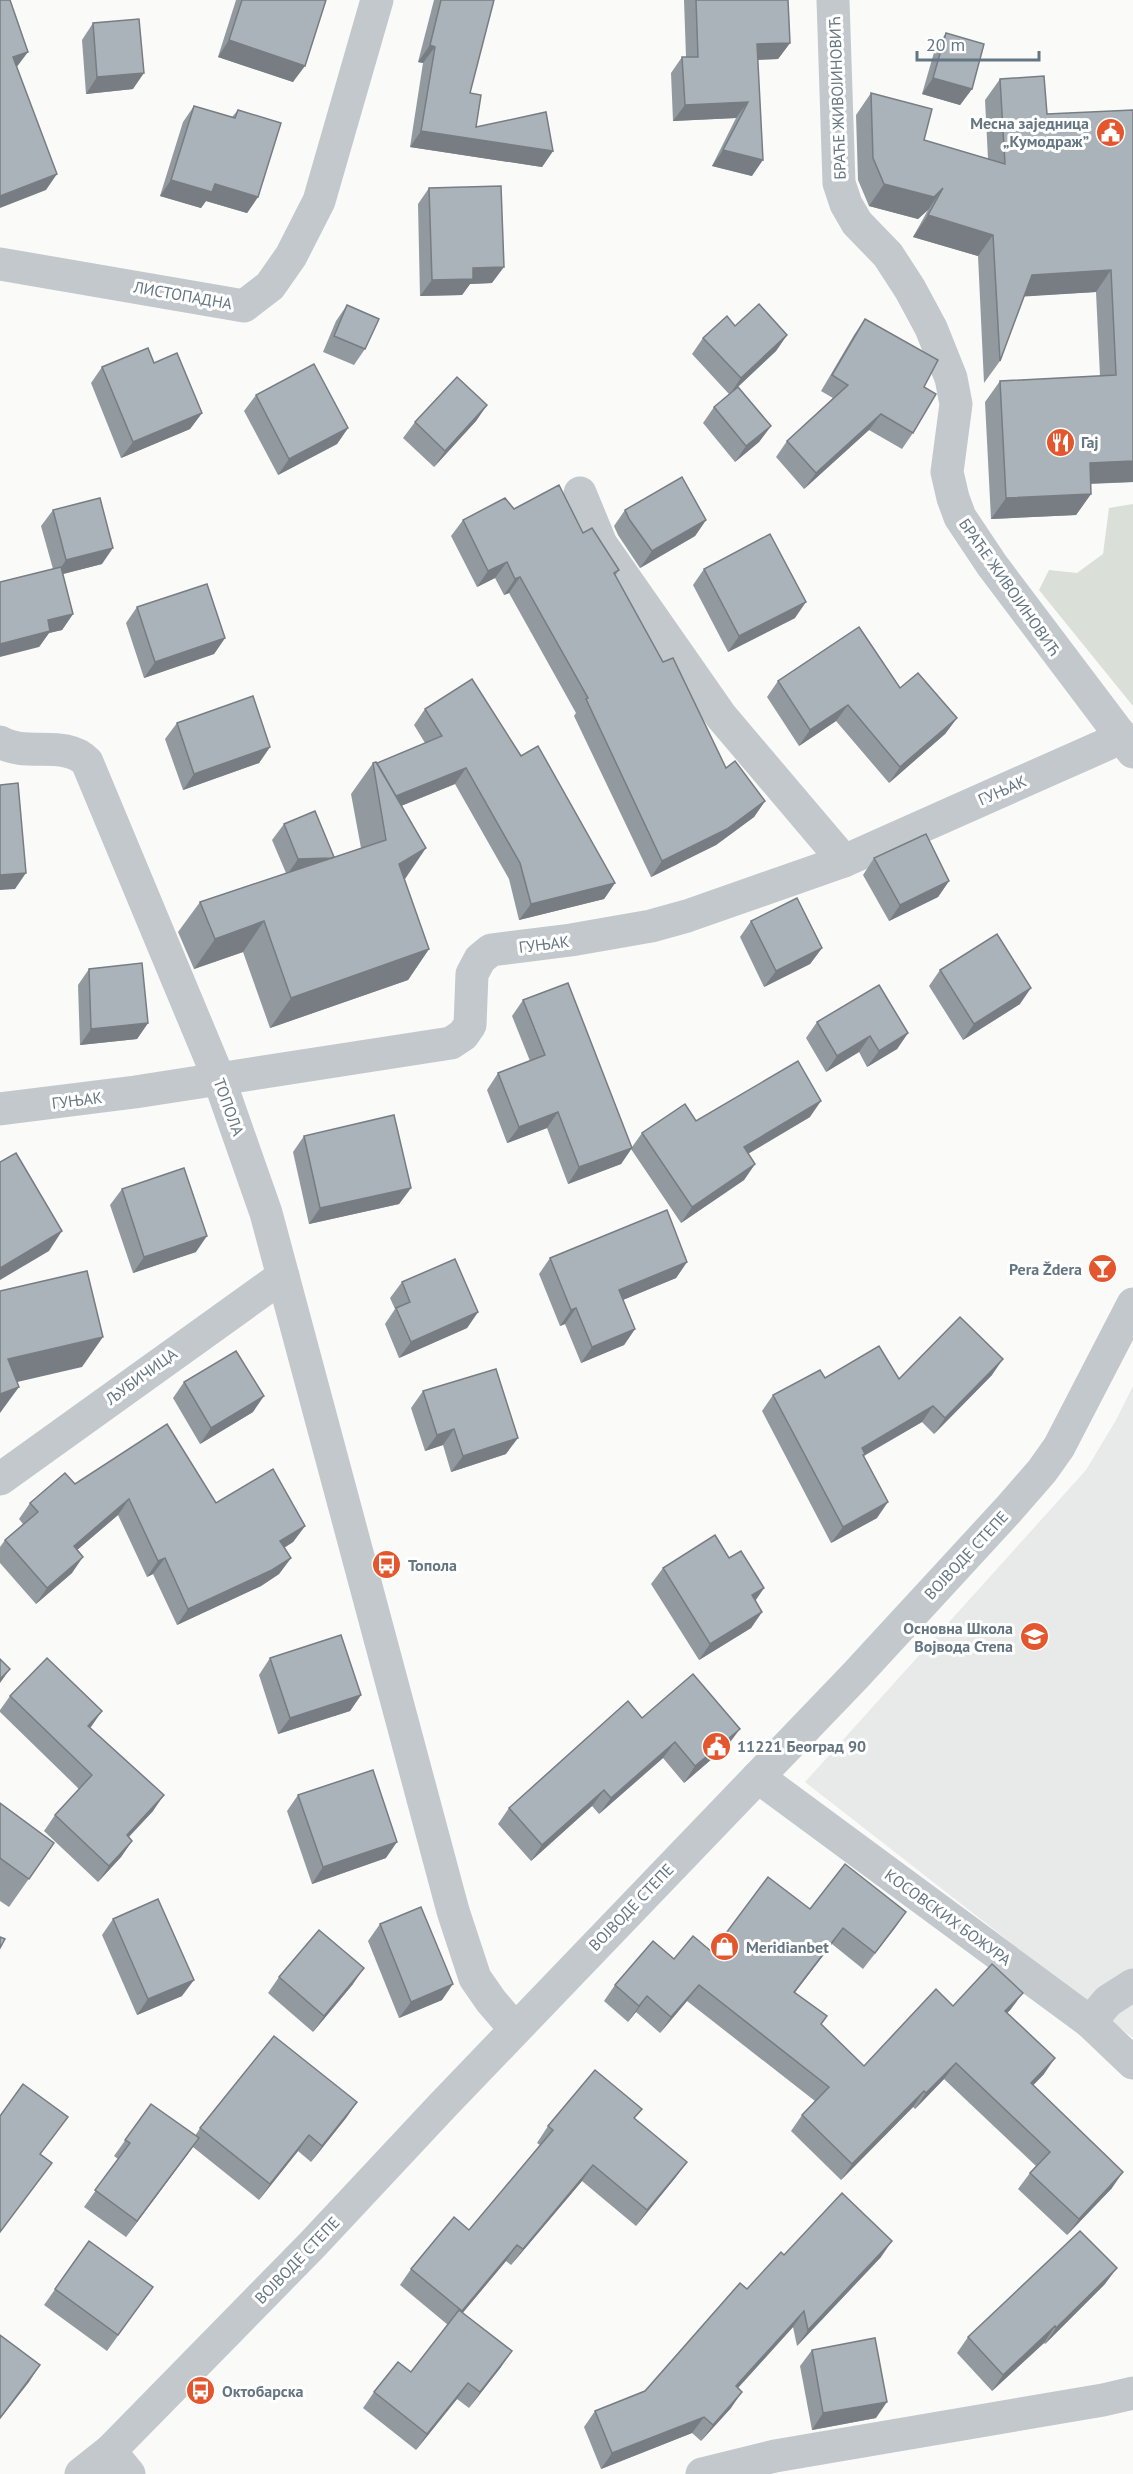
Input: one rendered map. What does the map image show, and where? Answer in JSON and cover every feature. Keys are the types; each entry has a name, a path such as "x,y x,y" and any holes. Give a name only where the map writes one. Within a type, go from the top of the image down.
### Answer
{"street":[{"name":"ЛИСТОПАДНА","path":"0,264 244,306 270,286 291,256 319,201 377,0"},
{"name":"БРАЋЕ ЖИВОЈИНОВИЋ","path":"833,0 839,183 846,204 857,223 888,255 910,289 931,328 951,378 956,404 947,472 960,517 992,565 1093,702 1128,744"},
{"path":"580,493 601,544 721,716 844,861"},
{"name":"ТОПОЛА","path":"0,742 22,750 73,752 87,762 219,1079 266,1213 453,1911 475,1978 490,2001 515,2029"},
{"name":"ГУЊАК","path":"0,1109 135,1092 451,1043 463,1035 470,1025 472,974 480,959 491,950 571,940 651,926 844,861 1128,744"},
{"name":"ЉУБИЧИЦА","path":"0,1479 283,1276"},
{"name":"ВОЈВОДЕ СТЕПЕ","path":"81,2474 119,2463 312,2245 515,2029 855,1676 1042,1471 1073,1422 1133,1304"},
{"name":"КОСОВСКИХ БОЖУРА","path":"758,1777 1090,2022 1133,2063"},
{"path":"1090,2022 1108,2001 1133,1985"},
{"path":"702,2474 775,2456 1133,2393"}],"shaded area":[{"path":"1133,504 1133,706 1039,590 1049,570 1077,573 1103,554 1109,508"},
{"name":"Основна Школа Војвода Степа","path":"1133,1386 1133,2038 805,1782 1086,1470"}],"building":[{"path":"0,0 10,0 28,52 13,57 57,174 0,196"},
{"path":"242,0 326,0 305,66 229,40"},
{"path":"441,0 494,0 470,93 481,95 476,127 546,112 553,151 421,131 435,47 430,45"},
{"path":"696,0 788,0 790,43 757,44 763,160 723,150 748,102 685,105 682,57 698,57"},
{"path":"139,19 144,73 97,77 93,23"},
{"path":"946,33 984,44 972,89 933,78"},
{"path":"1044,76 1047,114 1133,110 1133,461 1090,463 1091,494 1006,498 1000,381 1116,375 1111,270 1032,275 1000,361 993,235 928,215 943,188 934,197 884,184 873,158 871,93 932,109 924,140 1005,164 1000,79"},
{"path":"194,106 235,118 238,110 281,123 258,197 215,184 212,192 171,180"},
{"path":"501,186 504,267 473,268 473,279 432,280 429,188"},
{"path":"759,304 787,335 741,378 703,338 727,316 735,326"},
{"path":"347,305 379,319 365,349 334,336"},
{"path":"865,319 938,360 924,387 936,394 913,433 881,414 816,473 787,441 848,385 832,375"},
{"path":"148,348 154,363 177,353 202,413 133,442 102,367"},
{"path":"314,364 348,428 289,459 256,395"},
{"path":"457,377 487,405 445,451 415,422"},
{"path":"738,387 771,426 746,446 714,407"},
{"path":"682,477 706,520 652,551 625,510"},
{"path":"559,485 583,533 592,528 619,570 614,573 663,662 673,658 726,768 735,761 765,801 727,829 662,861 586,699 588,698 520,577 515,579 507,562 488,571 463,520 505,498 514,509"},
{"path":"100,498 113,548 66,560 53,510"},
{"path":"770,534 806,602 739,636 704,569"},
{"path":"61,567 73,614 48,620 50,631 0,644 0,582"},
{"path":"207,584 225,638 155,662 137,607"},
{"path":"859,627 900,688 918,673 957,718 900,767 848,705 810,730 778,681"},
{"path":"472,679 521,756 538,746 615,883 531,904 520,863 466,768 396,796 377,763 442,736 425,709"},
{"path":"253,696 270,747 194,774 177,723"},
{"path":"376,762 426,848 399,864 429,949 291,998 264,921 215,939 200,902 386,840 373,763"},
{"path":"18,783 26,873 0,875 0,785"},
{"path":"315,811 334,857 298,859 284,824"},
{"path":"926,834 949,881 900,905 874,858"},
{"path":"797,898 822,948 776,971 751,921"},
{"path":"997,934 1031,988 974,1024 940,970"},
{"path":"142,963 148,1023 91,1029 89,969"},
{"path":"568,983 632,1148 579,1167 558,1112 519,1127 498,1073 545,1055 523,1000"},
{"path":"879,985 908,1033 879,1051 870,1036 837,1056 817,1022"},
{"path":"798,1061 821,1101 744,1147 755,1164 692,1207 642,1133 685,1104 696,1121"},
{"path":"394,1115 411,1188 320,1208 304,1136"},
{"path":"16,1153 62,1231 0,1268 0,1162"},
{"path":"184,1168 207,1236 144,1257 122,1189"},
{"path":"667,1210 687,1262 619,1290 635,1329 592,1347 576,1308 571,1310 550,1258"},
{"path":"455,1259 478,1312 411,1342 396,1308 410,1302 402,1282"},
{"path":"87,1271 103,1337 8,1359 19,1387 0,1394 0,1291"},
{"path":"960,1317 1003,1359 945,1418 933,1406 862,1448 865,1454 863,1455 888,1502 843,1527 773,1395 820,1370 825,1378 879,1346 899,1379"},
{"path":"236,1351 264,1396 211,1428 184,1382"},
{"path":"496,1369 518,1438 463,1456 454,1429 437,1435 423,1391"},
{"path":"167,1424 216,1503 273,1469 305,1526 280,1541 291,1558 272,1570 188,1609 165,1558 158,1561 129,1499 74,1546 83,1557 47,1588 5,1540 38,1512 30,1503 65,1473 75,1484"},
{"path":"715,1535 729,1558 741,1551 764,1588 752,1595 762,1612 710,1644 663,1568"},
{"path":"341,1635 361,1695 290,1718 270,1658"},
{"path":"47,1658 102,1711 88,1726 164,1795 127,1835 132,1841 109,1866 55,1815 92,1775 10,1696"},
{"path":"0,1659 10,1669 0,1679"},
{"path":"693,1674 740,1729 695,1766 675,1742 611,1798 604,1790 542,1845 509,1808 628,1701 642,1718"},
{"path":"373,1770 397,1842 323,1867 298,1795"},
{"path":"0,1803 54,1843 29,1879 0,1858"},
{"path":"845,1864 906,1912 875,1953 843,1928 794,1992 827,2016 821,2024 864,2066 936,1989 953,2006 992,1964 1023,1993 1005,2011 1055,2058 1031,2083 1123,2172 1079,2219 1030,2173 1050,2152 956,2063 926,2093 924,2091 852,2164 802,2115 829,2087 699,1985 671,2017 647,1996 639,2006 615,1985 653,1941 674,1959 693,1936 712,1952 768,1877 810,1909"},
{"path":"158,1899 194,1980 148,1999 113,1919"},
{"path":"421,1907 453,1984 411,2002 380,1924"},
{"path":"319,1930 364,1968 324,2016 279,1977"},
{"path":"0,1937 5,1939 0,1948"},
{"path":"274,2036 357,2102 322,2146 309,2135 270,2184 200,2128"},
{"path":"595,2070 642,2109 634,2118 687,2162 647,2210 593,2165 523,2249 517,2245 462,2311 411,2269 454,2217 469,2230 553,2130 548,2126"},
{"path":"23,2084 68,2117 40,2154 52,2163 0,2232 0,2116"},
{"path":"151,2104 199,2138 137,2221 95,2190 130,2143 125,2140"},
{"path":"842,2193 892,2241 808,2330 804,2311 736,2386 742,2392 713,2425 704,2417 612,2453 595,2411 645,2391 740,2283 747,2289 781,2252 784,2255"},
{"path":"1080,2231 1117,2268 1056,2328 1055,2326 1003,2375 968,2337"},
{"path":"89,2241 153,2287 118,2335 55,2289"},
{"path":"459,2310 512,2351 480,2392 468,2383 427,2434 374,2392 398,2362 411,2372"},
{"path":"0,2335 40,2365 0,2418"},
{"path":"875,2338 887,2402 823,2413 812,2350"}],"place":[{"name":"Месна заједница „Кумодраж”","path":"1110,132"},
{"name":"Гај","path":"1060,442"},
{"name":"Pera Ždera","path":"1103,1269"},
{"name":"Топола","path":"387,1565"},
{"name":"Основна Школа Војвода Степа","path":"1034,1637"},
{"name":"11221 Београд 90","path":"716,1746"},
{"name":"Meridianbet","path":"725,1947"},
{"name":"Октобарска","path":"201,2391"}]}
